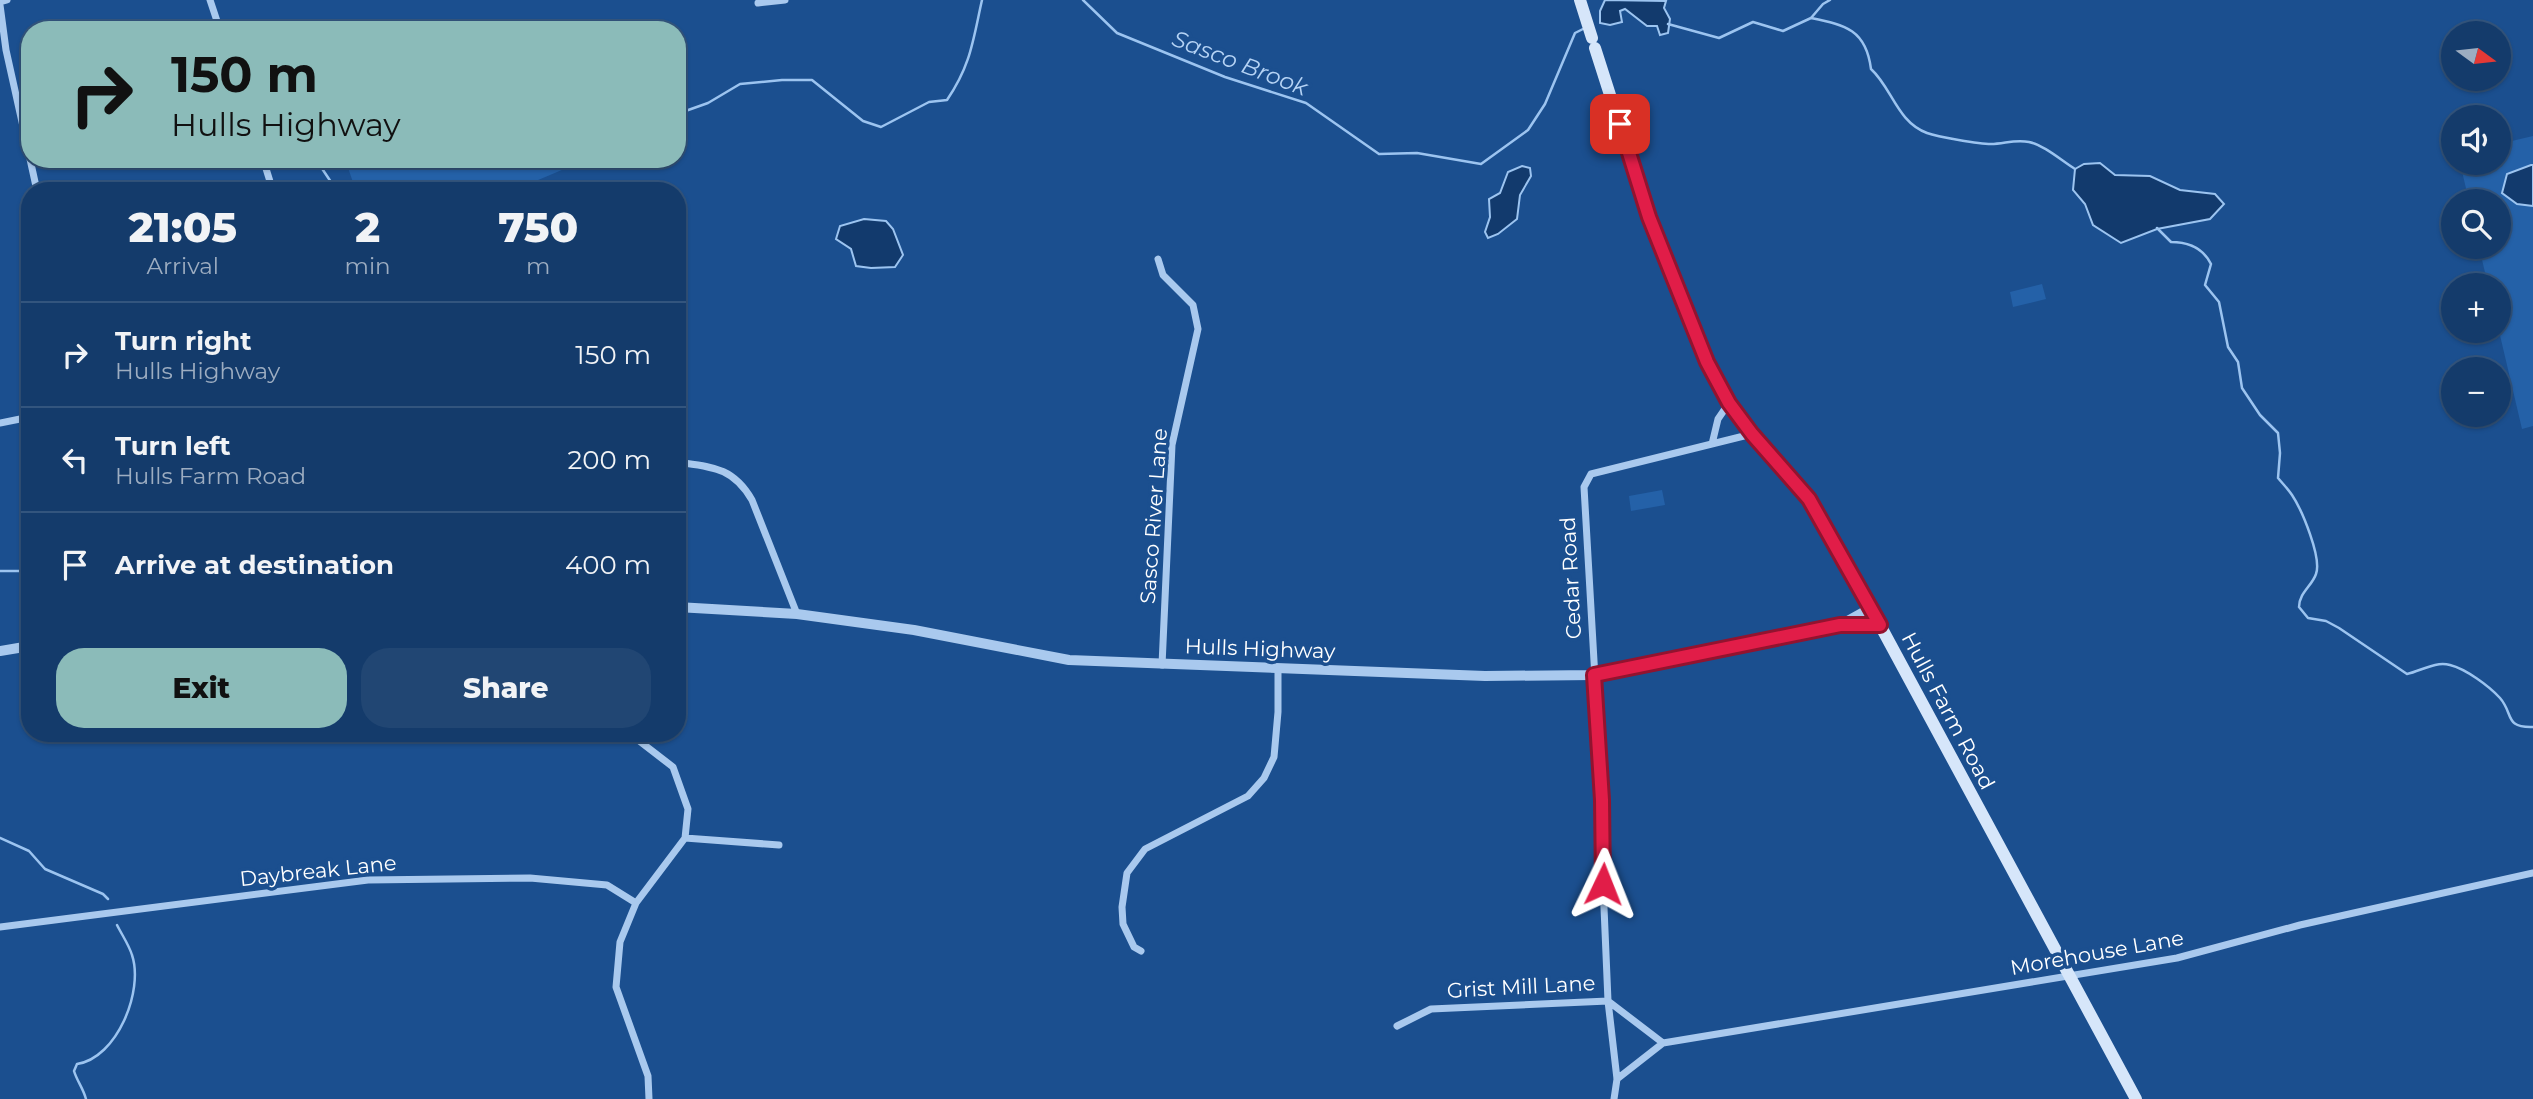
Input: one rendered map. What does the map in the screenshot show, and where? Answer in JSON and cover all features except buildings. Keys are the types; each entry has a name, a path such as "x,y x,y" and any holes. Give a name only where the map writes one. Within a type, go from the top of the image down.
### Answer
{"main road":[{"name":"Hulls Farm Road","path":"1580,0 1649,217 1707,362 1729,403 1752,434 1809,499 2136,1099"}],"street":[{"path":"7,0 0,4 6,50 21,118"},
{"path":"210,0 217,21"},
{"path":"758,4 785,0"},
{"name":"Sasco River Lane","path":"1158,258 1163,275 1193,305 1198,330 1172,445 1162,665"},
{"path":"1712,444 1718,419 1729,403"},
{"path":"0,423 21,419"},
{"name":"Cedar Road","path":"1614,1099 1616,1079 1608,1001 1602,800 1584,487 1591,474 1752,434"},
{"path":"686,463 719,468 744,486 797,614"},
{"name":"Hulls Highway","path":"686,608 797,614 914,630 1069,660 1485,676 1594,675 1840,625 1880,625"},
{"name":"Hulls Highway","path":"1840,625 1869,609"},
{"path":"0,651 21,648"},
{"path":"1141,951 1134,947 1123,924 1122,907 1128,873 1145,849 1248,796 1265,778 1274,757 1278,670"},
{"path":"641,742 673,767 688,809 685,838 636,902 621,942 616,987 648,1076 649,1099"},
{"path":"685,838 779,845"},
{"name":"Morehouse Lane","path":"1616,1079 1663,1043 2176,958 2300,925 2533,873"},
{"name":"Daybreak Lane","path":"0,927 368,880 543,879 607,885 636,902"},
{"path":"1608,1001 1663,1043"},
{"name":"Grist Mill Lane","path":"1397,1026 1431,1009 1608,1001"}],"shaded area":[{"path":"1605,0 1666,1 1664,8 1670,19 1668,33 1660,35 1657,26 1647,26 1625,9 1620,11 1622,22 1610,25 1600,23 1600,11"},
{"path":"2533,136 2533,426 2522,429 2511,382 2511,357 2505,357 2502,343 2511,343 2511,273 2485,273 2482,259 2511,259 2511,189 2466,189 2463,175 2511,175 2511,141"},
{"path":"2100,163 2115,175 2150,176 2180,190 2215,194 2224,204 2210,219 2157,229 2121,243 2093,225 2085,204 2073,190 2075,169 2084,164"},
{"path":"2533,165 2533,206 2517,204 2511,200 2511,189 2503,189 2507,175 2511,175 2511,172"},
{"path":"1522,166 1530,168 1531,176 1520,195 1517,219 1498,234 1488,238 1485,232 1490,217 1489,199 1500,193 1508,172"},
{"path":"348,168 567,168 533,182 353,182"},
{"path":"864,219 886,221 893,229 903,255 895,267 856,266 851,249 836,239 840,226"},
{"path":"2042,284 2046,299 2013,307 2010,292"},
{"path":"1662,490 1665,505 1631,511 1629,496"}],"waterway":[{"name":"Sasco Brook","path":"686,111 708,103 740,84 812,80 863,121 881,127 929,102 947,100 966,64 982,0"},
{"name":"Sasco Brook","path":"1083,0 1117,33 1225,77 1306,103 1379,154 1417,153 1481,164 1528,130 1545,104 1575,33 1583,29"},
{"name":"Sasco Brook","path":"1668,24 1719,38 1753,22 1783,31 1811,18 1830,0"},
{"path":"1811,18 1844,27 1859,38 1871,69 1902,113 1917,128 1932,135 1977,143 2029,142 2047,150 2075,169"},
{"name":"Sasco Brook","path":"322,168 331,182"},
{"path":"2157,228 2171,242 2189,245 2208,258 2211,264 2205,285 2219,302 2228,347 2238,362 2242,388 2260,415 2278,433 2278,478 2301,511 2316,557 2316,574 2301,598 2299,607 2308,618 2326,621 2339,628 2407,674 2439,664 2463,670 2484,683 2500,698 2514,722 2524,727 2533,727"},
{"name":"Sasco Brook","path":"0,571 21,571"},
{"path":"0,838 29,851 45,869 103,894 108,899"},
{"path":"86,1099 74,1071 77,1064 104,1050 115,1036 124,1021 134,986 132,955 117,925"}],"route":[{"path":"1603,884 1602,800 1594,675 1840,625 1880,625 1809,499 1752,434 1729,403 1707,362 1649,217 1620,124"}]}
